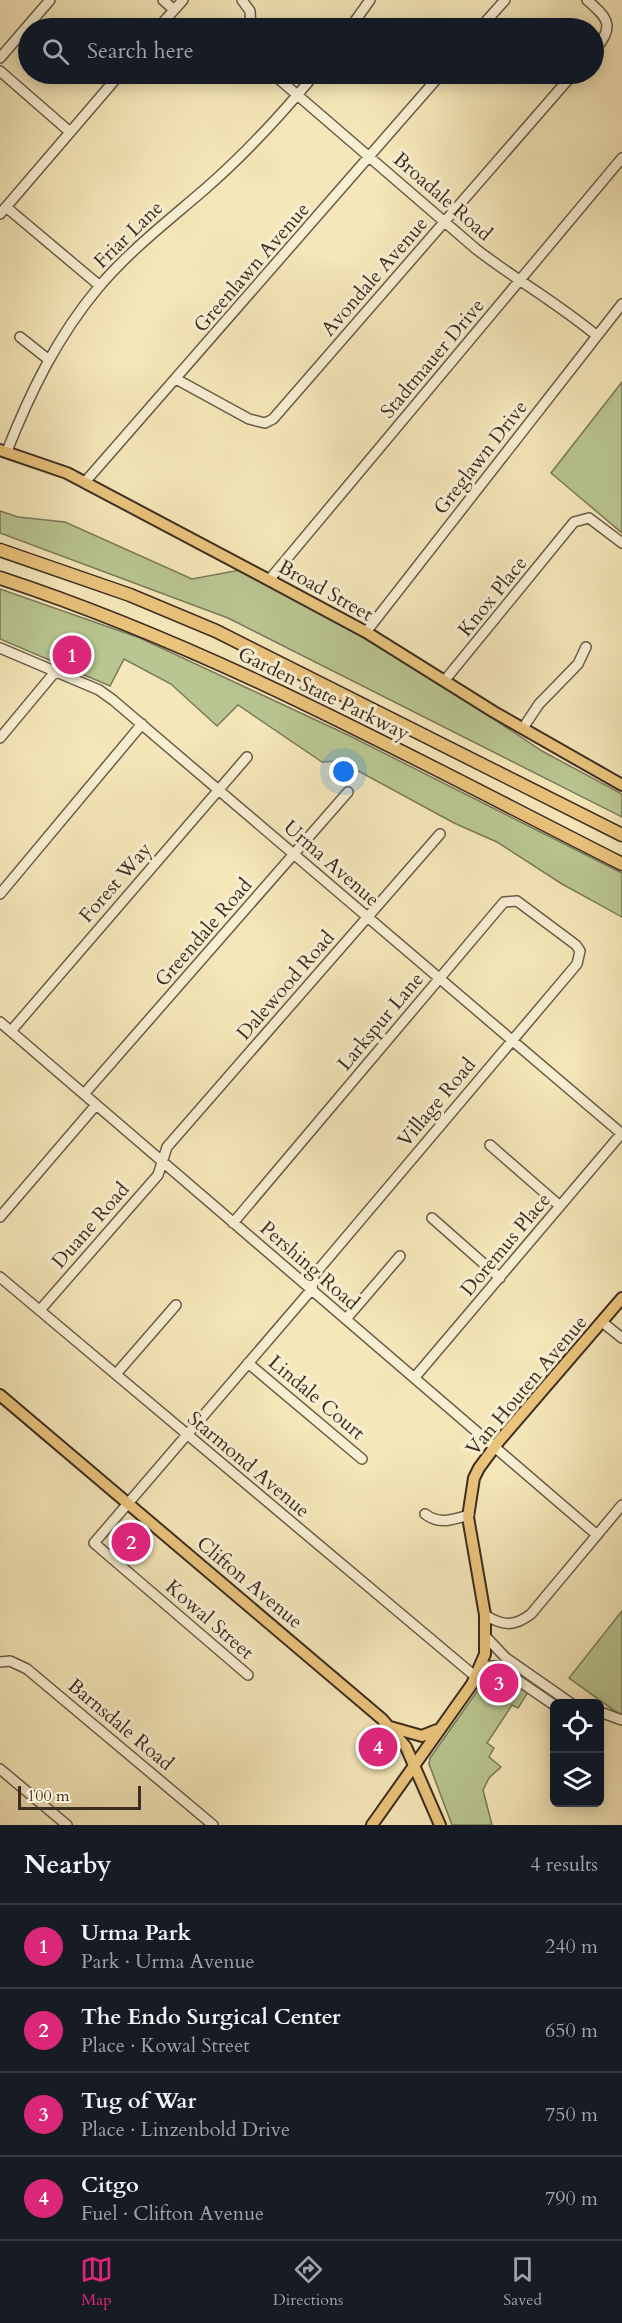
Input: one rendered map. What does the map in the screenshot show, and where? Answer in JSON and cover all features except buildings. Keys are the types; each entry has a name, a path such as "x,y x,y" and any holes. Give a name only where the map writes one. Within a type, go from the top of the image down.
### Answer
{"highway":[{"name":"Garden State Parkway","path":"0,550 130,595 216,631 622,835"},
{"name":"Garden State Parkway","path":"0,578 132,625 220,663 622,864"}],"main road":[{"name":"Broad Street","path":"4,450 36,460 85,482 269,579 366,632 523,728 622,785"},
{"name":"Van Houten Avenue","path":"372,1825 482,1666 487,1638 469,1515 474,1478 495,1445 622,1298"},
{"name":"Clifton Avenue","path":"0,1395 390,1727 406,1747 440,1825"},
{"path":"390,1727 422,1736 440,1729"}],"street":[{"path":"34,18 50,0"},
{"path":"163,0 174,10"},
{"path":"167,18 183,0"},
{"path":"242,0 250,11 250,18"},
{"path":"357,18 370,0"},
{"path":"489,18 505,0"},
{"path":"586,0 604,15 607,24 604,37"},
{"path":"0,58 18,37"},
{"path":"0,71 70,132"},
{"path":"100,286 3,210 111,84"},
{"name":"Broadale Road","path":"286,84 476,249 520,282 559,306 597,336"},
{"name":"Friar Lane","path":"4,450 49,360 100,286 141,243 207,187 306,84"},
{"name":"Greenlawn Avenue","path":"85,482 432,84"},
{"name":"Avondale Avenue","path":"176,379 249,419 259,423 269,422 564,84"},
{"name":"Stadtmauer Drive","path":"269,579 622,158"},
{"name":"Greglawn Drive","path":"366,632 622,304"},
{"path":"20,337 49,360"},
{"name":"Knox Place","path":"445,680 579,519 589,518 622,543"},
{"path":"523,728 539,704 578,664 586,647"},
{"name":"Urma Avenue","path":"0,648 99,690 142,724 622,1134"},
{"path":"0,738 55,672"},
{"path":"0,894 142,724"},
{"name":"Forest Way","path":"11,1031 247,757"},
{"name":"Greendale Road","path":"84,1094 348,792"},
{"name":"Dalewood Road","path":"161,1161 167,1148 440,834"},
{"name":"Larkspur Lane","path":"233,1222 507,900 517,900 568,939"},
{"name":"Village Road","path":"94,1543 312,1289 314,1275 577,963 580,951 568,939"},
{"name":"Pershing Road","path":"0,1022 597,1535"},
{"path":"0,1217 96,1105"},
{"name":"Doremus Place","path":"415,1377 622,1134"},
{"path":"490,1145 560,1206"},
{"name":"Duane Road","path":"40,1310 158,1175 161,1161"},
{"path":"432,1218 500,1278"},
{"path":"346,1319 400,1256"},
{"name":"Starmond Avenue","path":"0,1276 476,1677"},
{"path":"116,1374 176,1305"},
{"path":"602,1322 622,1338"},
{"name":"Lindale Court","path":"248,1363 362,1459"},
{"path":"485,1615 504,1624 524,1620 538,1607 622,1504"},
{"path":"425,1514 439,1522 469,1515"},
{"name":"Kowal Street","path":"94,1543 248,1675"},
{"path":"487,1638 506,1658 565,1699"},
{"name":"Barnsdale Road","path":"0,1662 10,1661 27,1670 212,1825"},
{"path":"482,1666 497,1666 550,1702"},
{"path":"604,1713 619,1719"},
{"path":"604,1717 619,1719"},
{"path":"0,1769 67,1825"}],"green space":[{"path":"622,382 622,533 551,473"},
{"path":"0,511 18,517 65,522 192,579 240,570 417,668 542,751 622,794 622,817 228,618 0,533"},
{"path":"0,589 140,638 350,736 622,873 622,917 562,884 497,842 454,823 340,761 322,762 238,705 217,726 171,684 124,659 110,686 0,639"},
{"path":"622,1611 622,1716 604,1703 604,1699 598,1699 569,1678"},
{"path":"496,1670 528,1692 518,1708 512,1705 487,1743 494,1748 489,1757 501,1767 489,1778 483,1790 492,1825 452,1825 429,1764 430,1758 490,1673"}],"place":[{"name":"Urma Park","path":"72,655"},
{"name":"The Endo Surgical Center","path":"131,1542"},
{"name":"Tug of War","path":"499,1683"},
{"name":"Citgo","path":"378,1747"}]}
